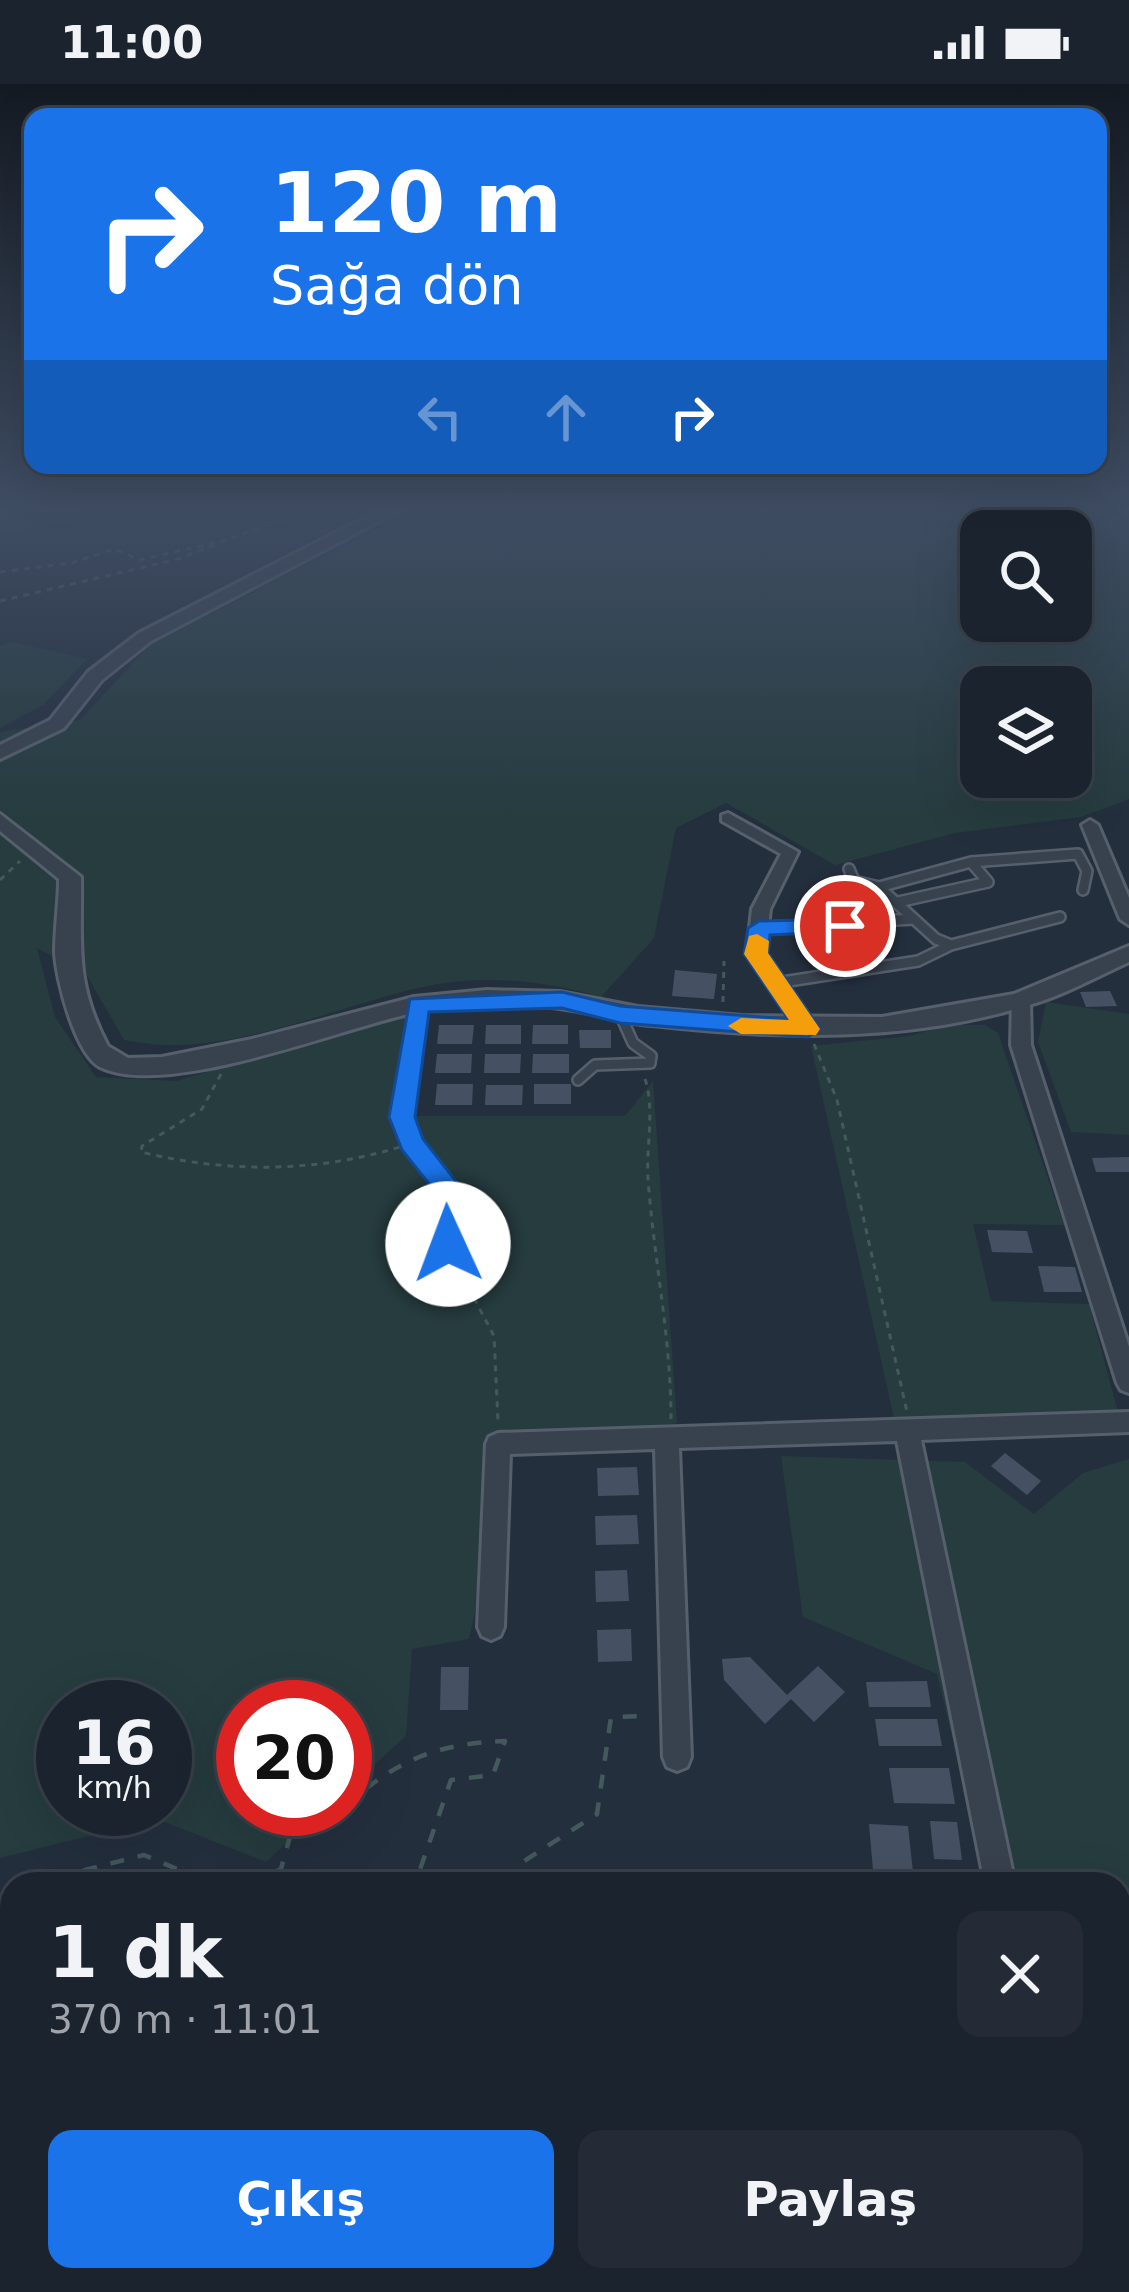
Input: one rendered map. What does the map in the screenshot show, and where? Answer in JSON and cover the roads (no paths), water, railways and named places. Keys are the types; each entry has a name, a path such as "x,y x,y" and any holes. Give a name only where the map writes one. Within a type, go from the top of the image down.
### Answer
{"street":[{"path":"0,753 57,724 95,676 145,637 199,609"},
{"path":"728,818 790,852 770,883 756,954 808,1029"},
{"path":"0,820 37,844 70,877 67,961 88,1037 106,1060 131,1069 164,1069 418,1004 562,1000 620,1014 808,1029 915,1022 1021,1000 1129,953"},
{"path":"1090,824 1129,919"},
{"path":"1021,1000 1021,1045 1129,1383"},
{"path":"491,1627 498,1444 1129,1421"},
{"path":"907,1431 998,1872"},
{"path":"667,1439 676,1756"}],"lane":[{"path":"879,887 971,862 1078,854 1087,871 1083,890"},
{"path":"898,902 988,882 971,862"},
{"path":"849,869 854,881 879,887 951,944"},
{"path":"776,983 918,962 951,944 1060,917"},
{"path":"759,928 811,929 914,919"},
{"path":"418,1004 402,1117 411,1143 449,1189 448,1244 457,1264"},
{"path":"578,1080 595,1065 642,1066 651,1056 633,1043 620,1014"}]}
